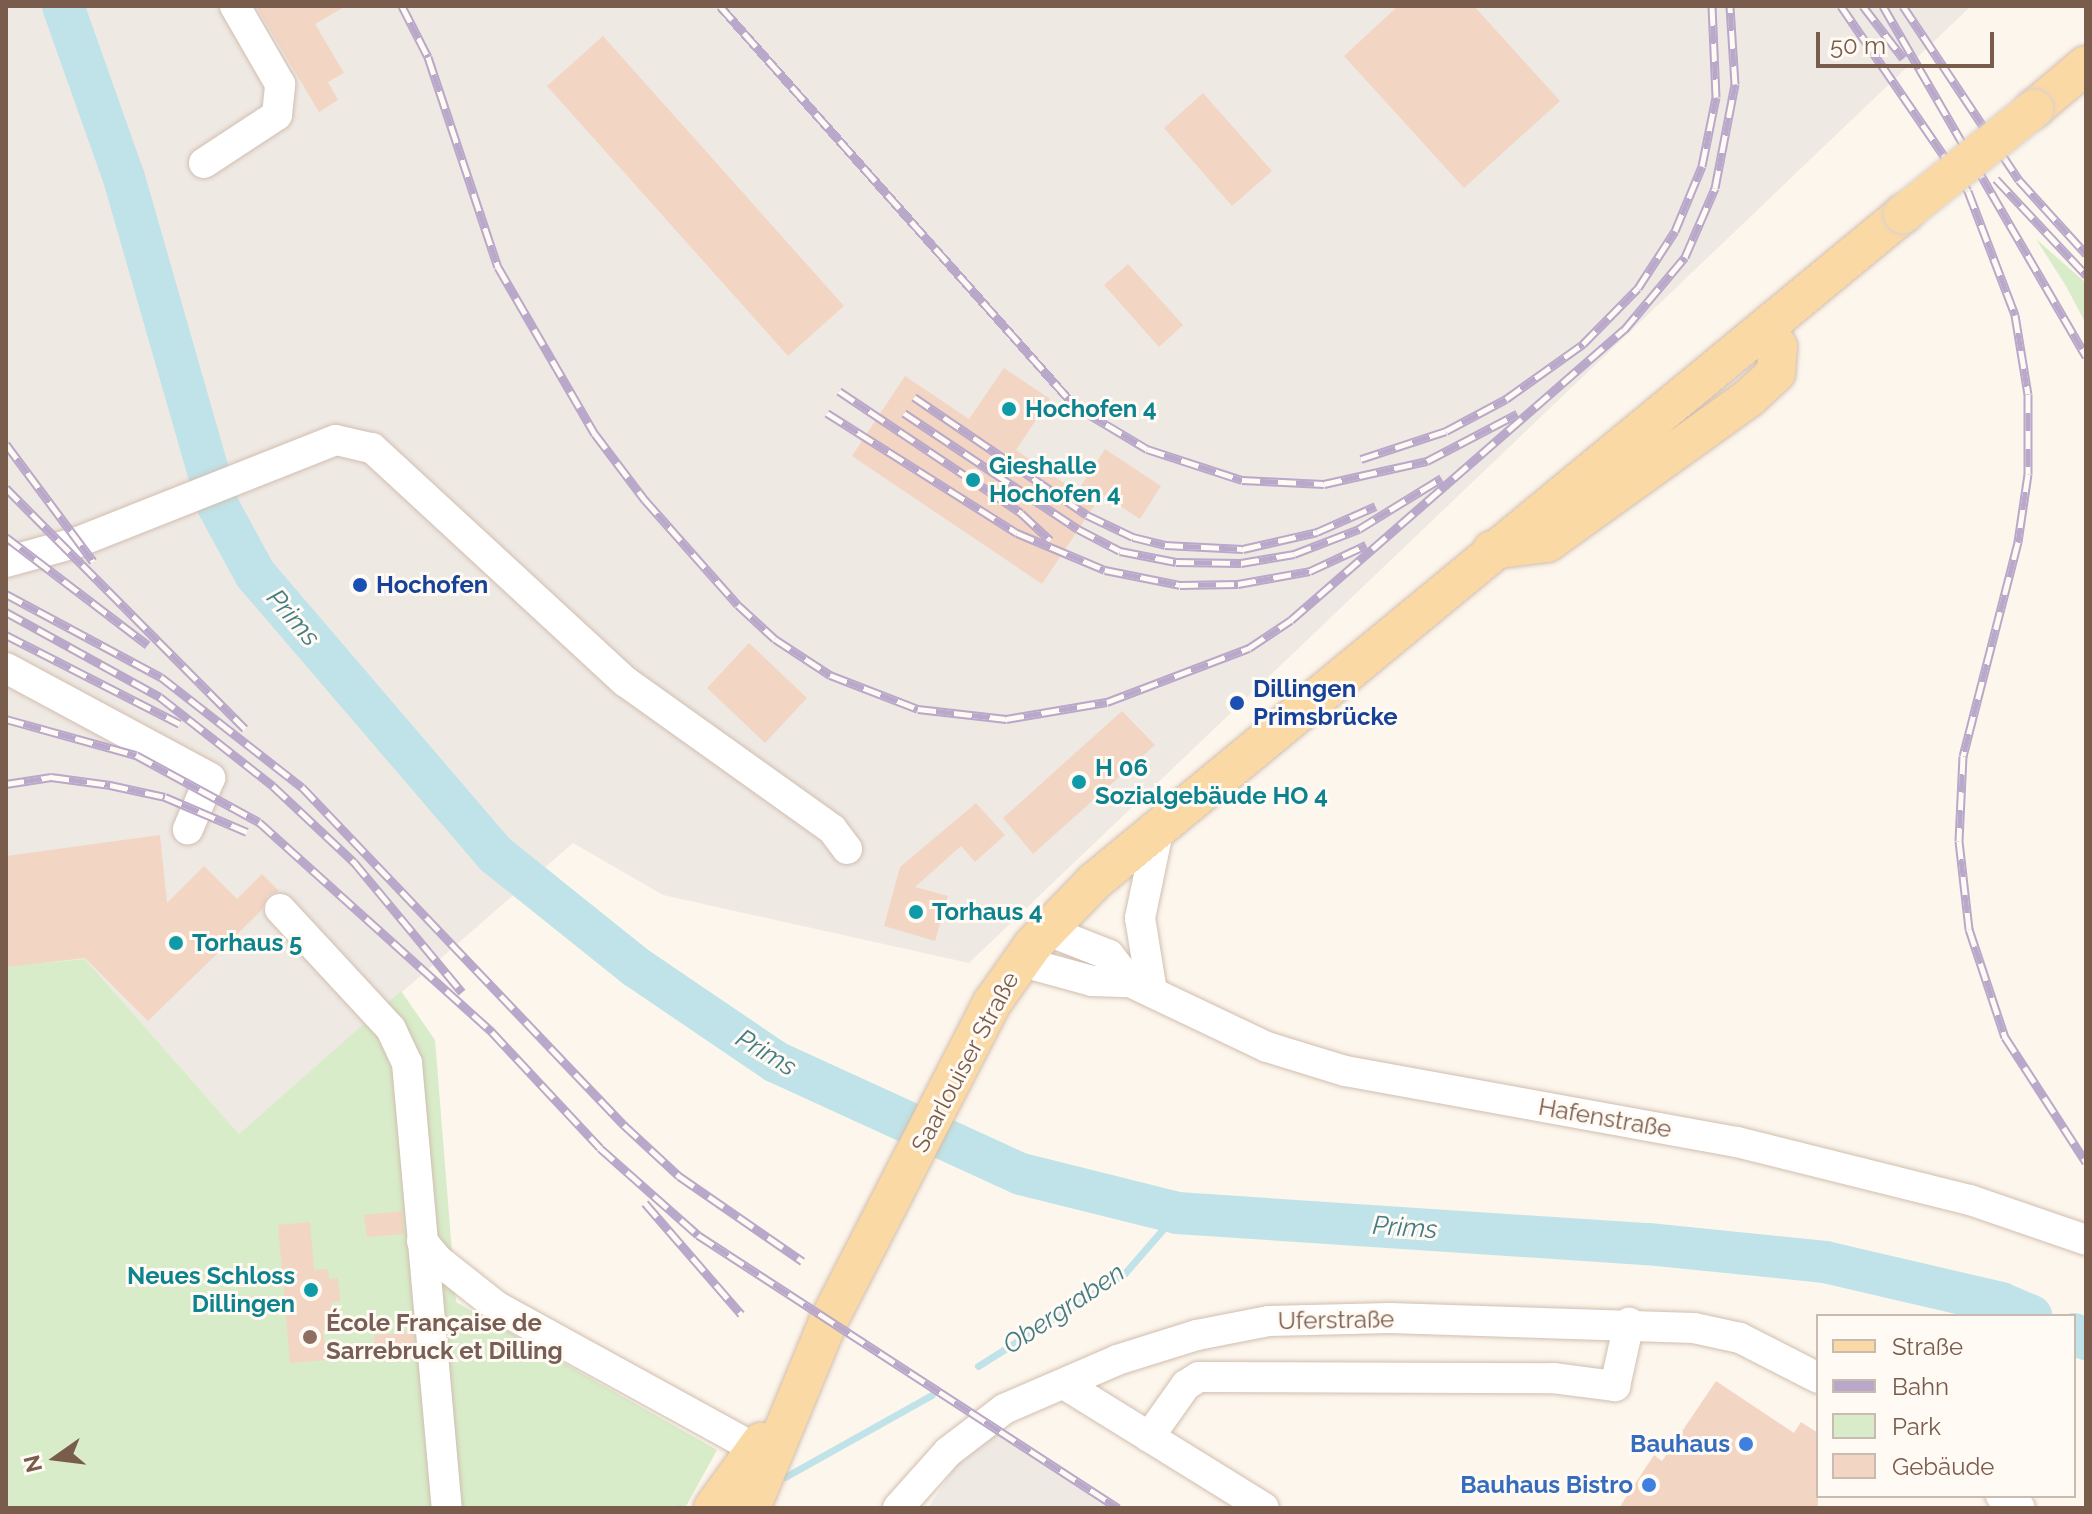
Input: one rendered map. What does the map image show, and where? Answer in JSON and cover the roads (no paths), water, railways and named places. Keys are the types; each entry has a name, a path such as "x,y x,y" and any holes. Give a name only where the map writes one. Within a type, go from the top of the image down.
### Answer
{"main road":[{"name":"Saarlouiser Straße","path":"713,1508 756,1449 802,1375 990,1006 1019,961 1046,930 1159,827 1490,551 2086,65"},
{"name":"Saarlouiser Straße","path":"751,1508 802,1375"},
{"name":"Saarlouiser Straße","path":"734,1508 780,1413"}],"street":[{"path":"204,163 277,115 280,84 235,6"},
{"path":"6,562 37,557 336,440 372,448 626,682 832,829 847,849"},
{"path":"6,668 210,778 188,829"},
{"path":"1141,987 1140,918 1159,827"},
{"path":"280,909 391,1029 407,1063 447,1508"},
{"name":"Hafenstraße","path":"1046,930 1109,955 1141,987"},
{"name":"Hafenstraße","path":"1019,961 1092,981 1141,987 1267,1047 1345,1071 1737,1142 1970,1200 2086,1240"},
{"path":"422,1241 438,1260 496,1306 756,1449"},
{"name":"Uferstraße","path":"898,1508 978,1426 1064,1384 1197,1335 1269,1321 1629,1323 1694,1328 1740,1338 1816,1377"},
{"path":"1149,1437 1186,1385 1199,1377 1523,1377 1615,1386 1629,1323"},
{"path":"1064,1384 1264,1508"}],"waterway":[{"name":"Prims","path":"63,6 124,178 218,506 255,574 496,855 636,967 776,1062 1021,1174 1177,1213 1648,1244 1825,1262 2001,1303 2026,1314"},
{"name":"Obergraben","path":"978,1366 1124,1274 1177,1213"},
{"name":"Prims","path":"2076,1335 2086,1339"},
{"name":"Obergraben","path":"785,1477 932,1395"}],"railway":[{"path":"402,6 428,57 498,267 595,434 645,500 738,605 775,639 830,675 918,709 1006,719 1107,702 1249,648 1291,620 1624,330 1685,257 1715,188 1735,84 1730,6"},
{"path":"720,6 1075,406 1147,449 1242,480 1324,484 1427,461 1517,414"},
{"path":"1361,459 1446,431 1506,399 1583,344 1638,288 1675,231 1702,166 1716,97 1712,6"},
{"path":"1841,6 1968,191 2015,315 2028,394 2028,474 2018,542 1963,756 1959,841 1969,929 2005,1037 2086,1162"},
{"path":"1863,6 1903,58"},
{"path":"1883,6 2086,356"},
{"path":"1903,6 2019,180 2086,254"},
{"path":"1996,179 2086,275"},
{"path":"839,391 1021,513 1050,540"},
{"path":"914,397 1087,515 1133,537 1165,545 1243,549 1317,532 1376,506"},
{"path":"827,413 1017,533 1105,570 1180,585 1238,584 1310,571 1366,545"},
{"path":"904,413 1078,529 1120,551 1176,562 1241,563 1294,554 1359,529 1442,478"},
{"path":"6,444 93,561"},
{"path":"6,488 245,729"},
{"path":"6,537 148,645"},
{"path":"6,594 161,677 302,787 624,1125 679,1176 802,1261"},
{"path":"6,612 160,697 273,786 354,862 462,992"},
{"path":"6,635 180,724"},
{"path":"6,719 136,755 259,822 492,1032 600,1148 698,1235 1118,1508"},
{"path":"6,784 51,777 110,785 165,797 247,832"},
{"path":"645,1203 741,1314"}],"place":[{"name":"Hochofen 4","path":"1009,409"},
{"name":"Gieshalle Hochofen 4","path":"973,480"},
{"name":"Hochofen","path":"360,585"},
{"name":"Dillingen Primsbrücke","path":"1237,703"},
{"name":"H 06 Sozialgebäude HO 4","path":"1079,782"},
{"name":"Torhaus 4","path":"916,912"},
{"name":"Torhaus 5","path":"176,943"},
{"name":"Neues Schloss Dillingen","path":"311,1290"},
{"name":"École Française de Sarrebruck et Dilling","path":"310,1337"},
{"name":"Bauhaus","path":"1746,1444"},
{"name":"Bauhaus Bistro","path":"1649,1485"}]}
